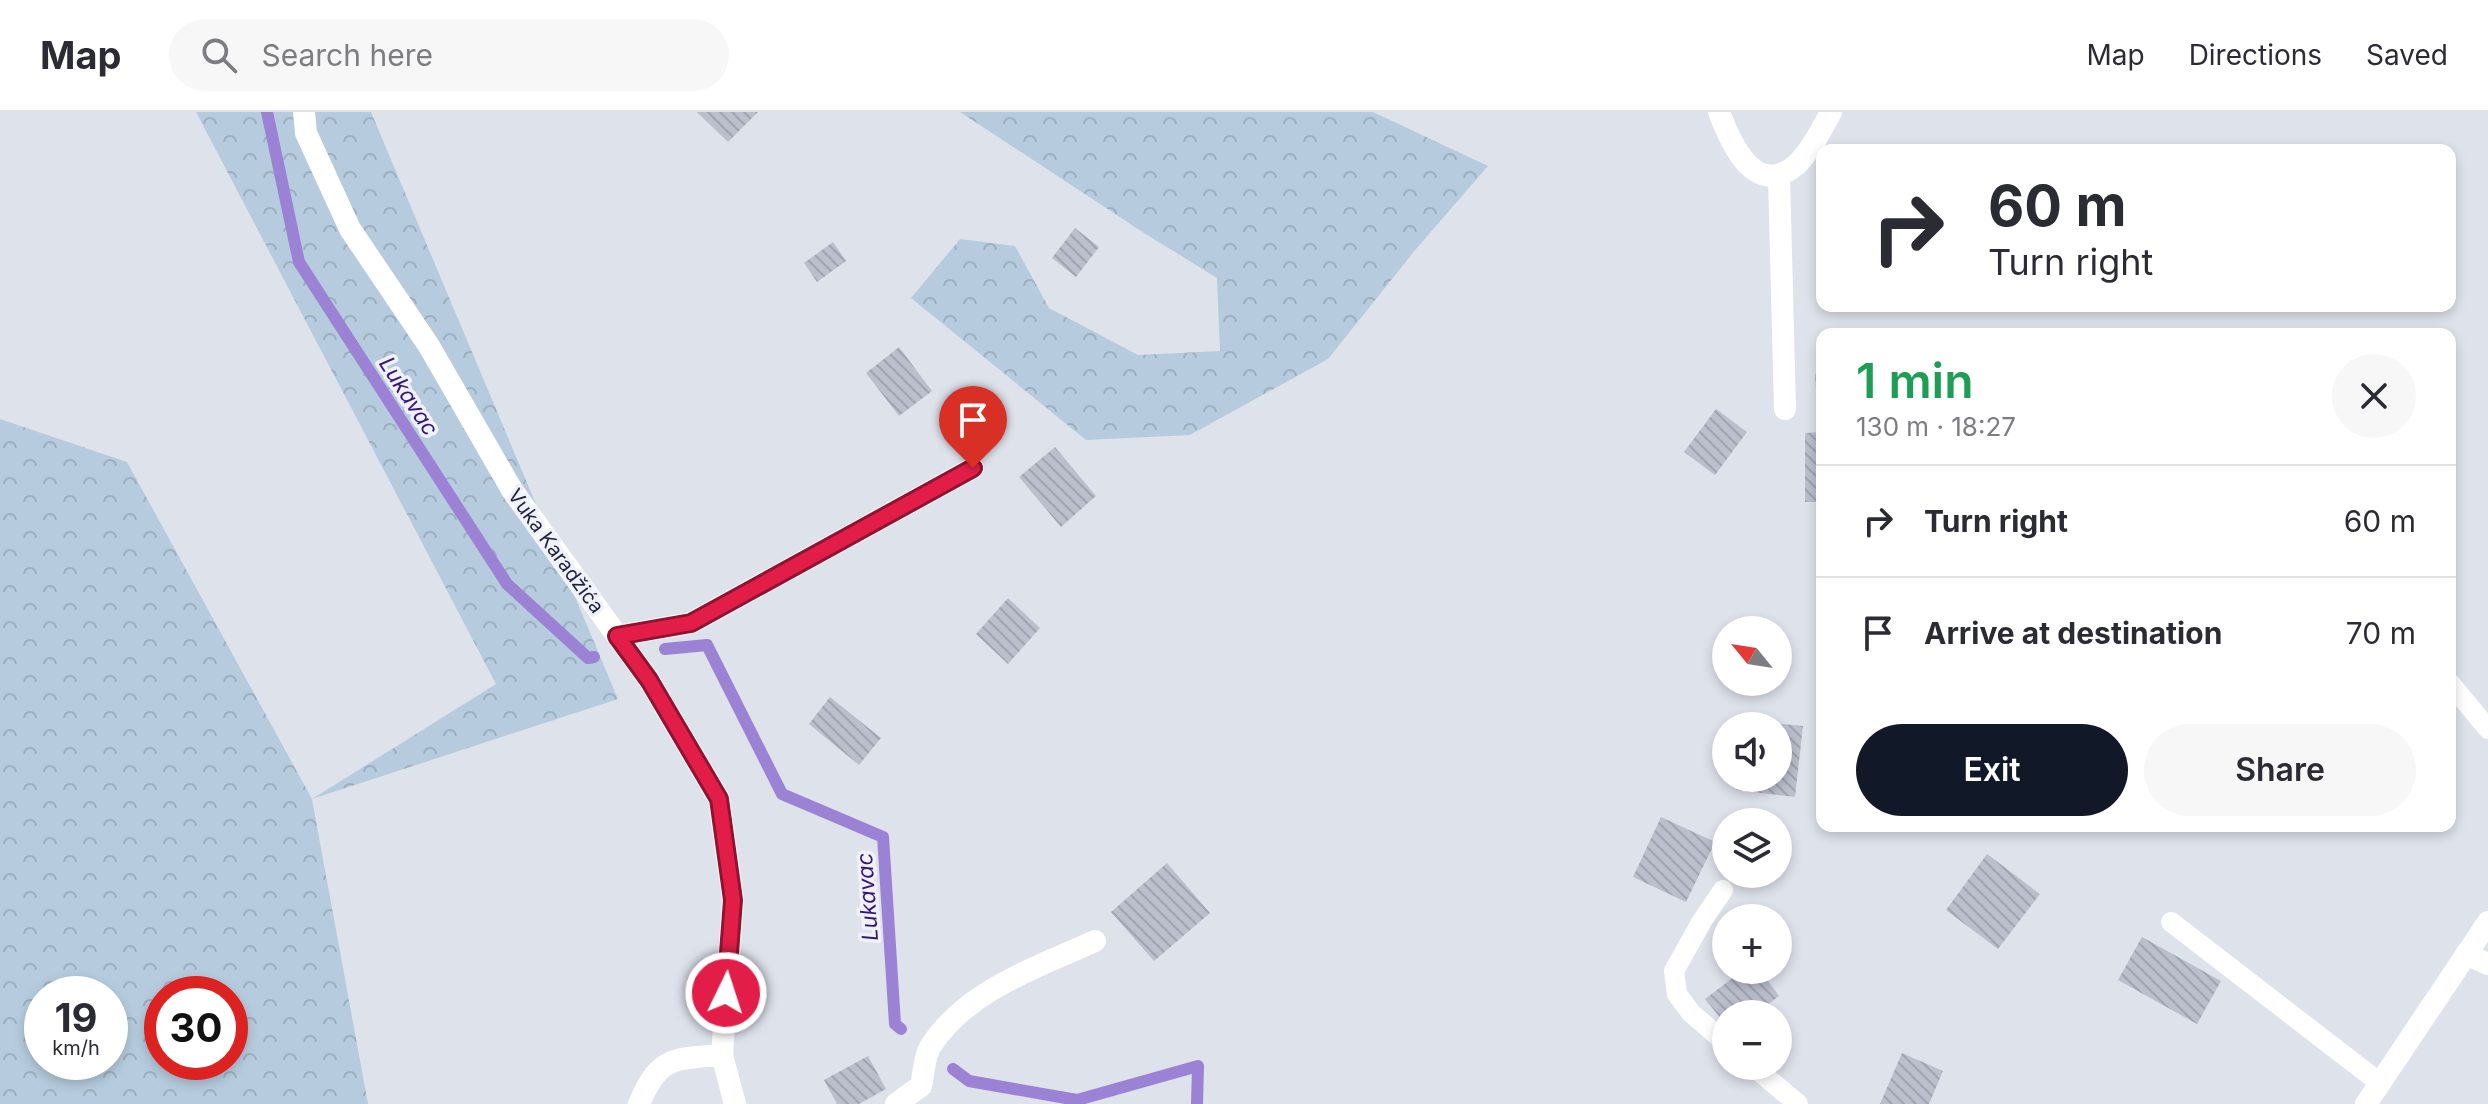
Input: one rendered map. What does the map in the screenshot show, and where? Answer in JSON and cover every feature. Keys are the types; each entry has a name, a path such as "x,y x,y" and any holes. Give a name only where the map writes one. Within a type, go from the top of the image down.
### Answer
{"street":[{"name":"Vuka Karadžića","path":"304,112 306,133 350,229 429,346 512,490 649,680 719,799 733,900 722,1055 735,1104"},
{"path":"1719,112 1730,140 1747,166 1765,176 1779,176 1798,164 1831,112"},
{"path":"1779,176 1785,409"},
{"path":"617,636 691,623 973,468"},
{"path":"2366,1104 2488,922"},
{"path":"896,1104 921,1086 930,1046 963,1010 994,987 1095,941"},
{"path":"2466,954 2488,964"},
{"path":"639,1104 647,1083 671,1060 722,1055"}],"lane":[{"path":"2456,690 2488,729"},
{"path":"1712,1031 1691,1013 1677,994 1674,971 1723,890"},
{"path":"2171,922 2380,1083"},
{"path":"1770,1080 1798,1104"}],"green space":[{"path":"196,112 371,112 618,699 312,799 496,684"},
{"path":"960,112 1373,112 1488,166 1416,249 1328,359 1190,435 1086,440 911,298 960,239 1015,246 1049,308 1138,355 1220,351 1217,278"},
{"path":"0,419 127,462 312,799 368,1104 0,1104"}],"building":[{"path":"697,112 758,112 728,142"},
{"path":"1075,228 1099,247 1076,277 1052,258"},
{"path":"833,242 846,261 817,282 804,263"},
{"path":"899,347 932,391 899,416 866,373"},
{"path":"1716,409 1747,432 1715,475 1684,452"},
{"path":"1816,432 1816,502 1805,502 1805,433"},
{"path":"1055,447 1096,496 1061,527 1019,477"},
{"path":"1008,598 1040,628 1008,664 976,634"},
{"path":"830,697 881,738 859,765 809,724"},
{"path":"1792,725 1803,726 1795,797 1753,792 1792,792"},
{"path":"1661,817 1712,841 1712,848 1686,902 1633,877"},
{"path":"1987,854 2040,894 1998,949 1946,910"},
{"path":"1167,863 1210,913 1154,961 1111,912"},
{"path":"2142,937 2221,981 2197,1024 2118,980"},
{"path":"1725,984 1770,984 1779,996 1774,1000 1712,1000 1712,1008 1705,999"},
{"path":"1902,1053 1943,1071 1929,1104 1880,1104"},
{"path":"868,1056 886,1089 859,1104 837,1104 824,1080"}],"waterway":[{"name":"Lukavac","path":"267,112 299,262 507,584 588,658 594,657"},
{"name":"Lukavac","path":"665,649 707,645 782,794 883,837 895,1024 901,1029"},
{"name":"Lukavac","path":"953,1069 969,1081 1077,1100 1198,1066 1197,1104"}],"route":[{"path":"726,993 733,900 719,799 649,680 617,636 691,623 973,468"}]}
